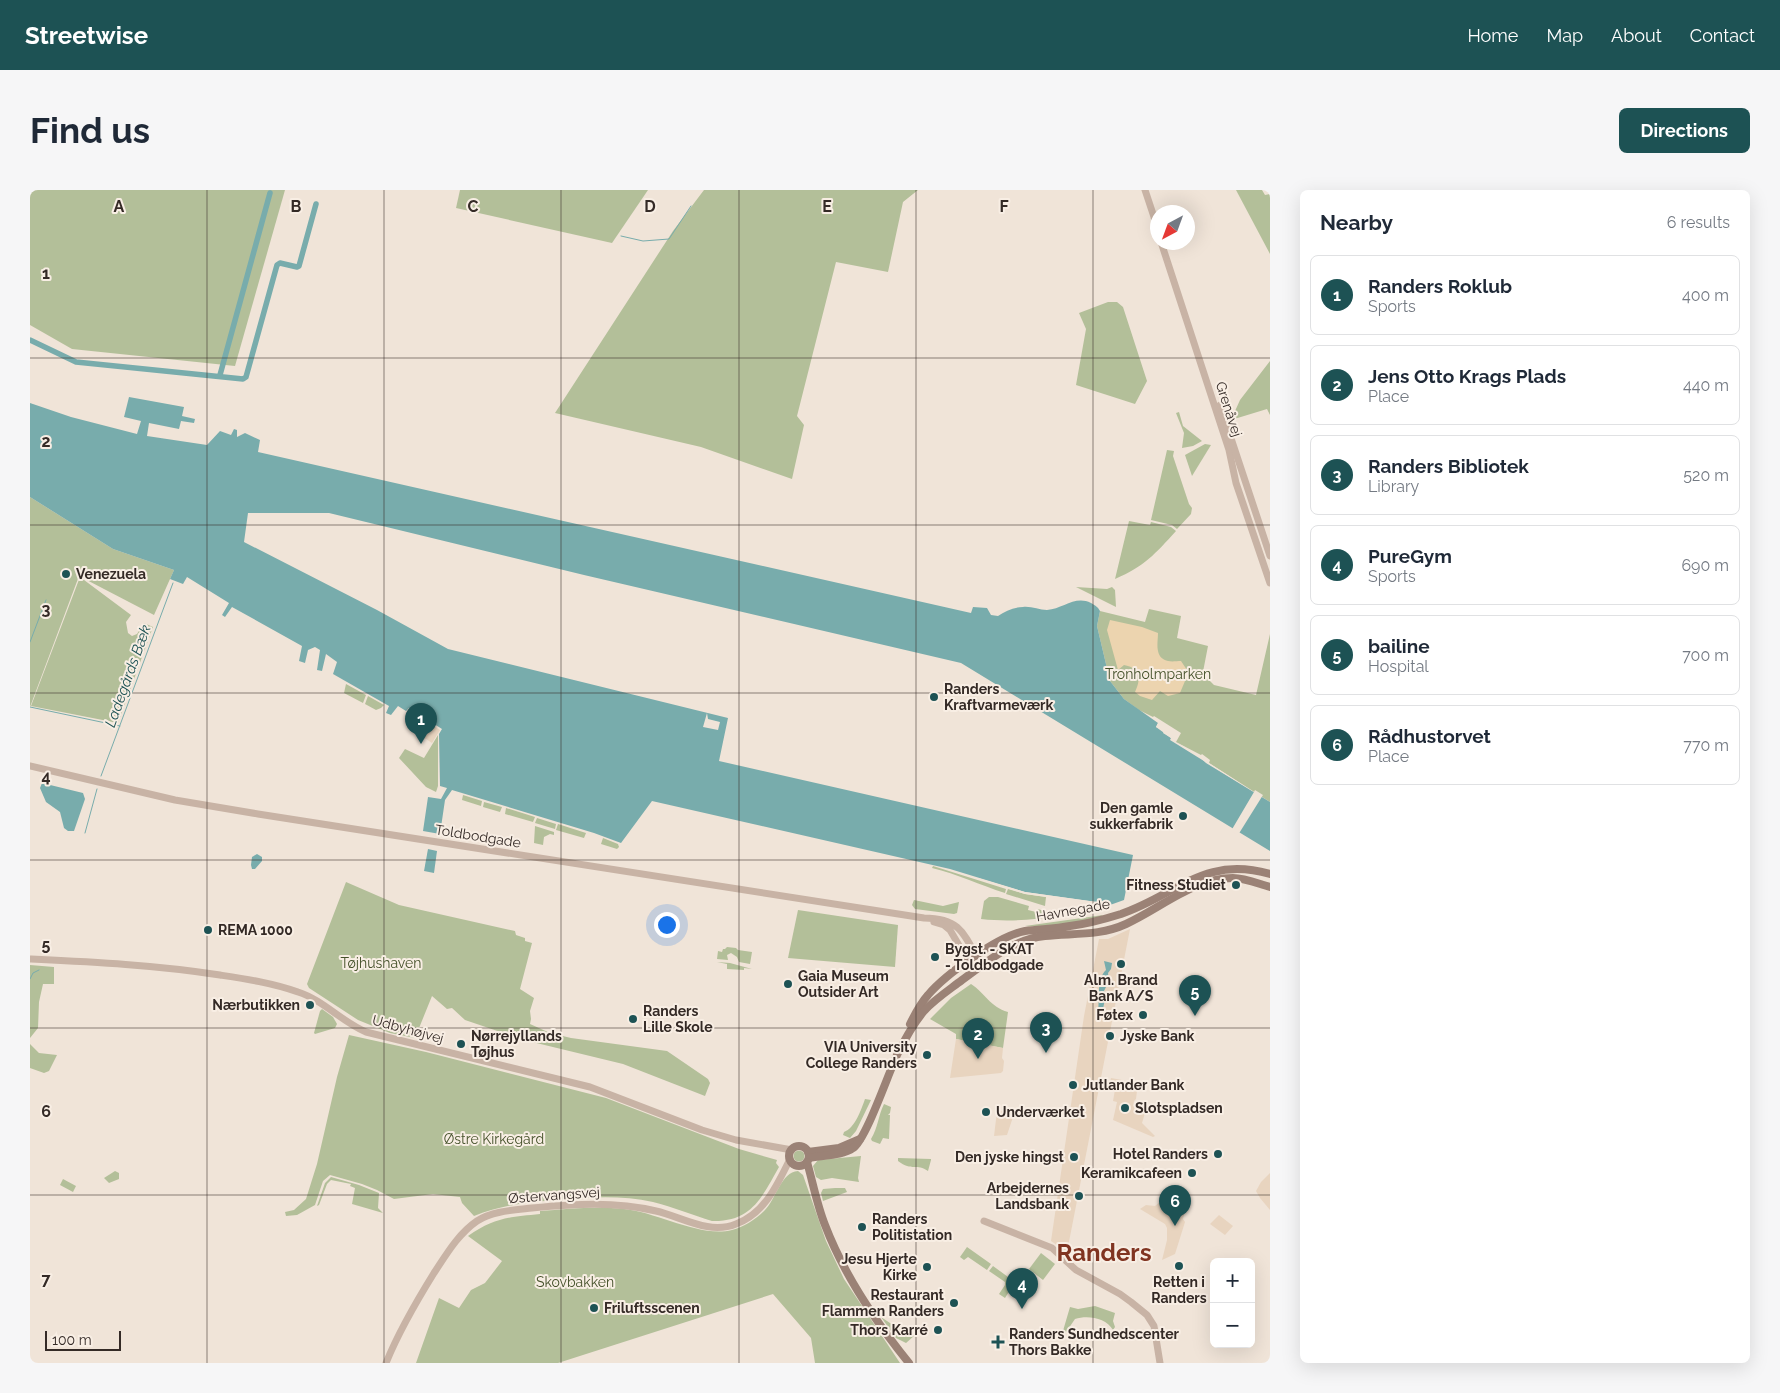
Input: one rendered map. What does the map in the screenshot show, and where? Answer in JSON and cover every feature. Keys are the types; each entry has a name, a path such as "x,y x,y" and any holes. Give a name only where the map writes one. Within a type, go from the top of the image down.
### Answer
{"main road":[{"name":"Havnegade","path":"898,1053 900,1044 916,1012 927,996 939,984 1000,940 1018,933 1071,926 1124,913 1196,877 1211,872 1238,868 1270,874"},
{"name":"Havnegade","path":"898,1053 928,1007 1004,950 1024,941 1043,936 1083,935 1114,929 1127,924 1199,885 1222,879 1235,878 1270,886"},
{"path":"1235,878 1270,882"},
{"path":"898,1053 860,1139 838,1148 799,1158 811,1179 824,1224 840,1260 880,1325 909,1363"}],"street":[{"path":"1145,190 1151,205"},
{"name":"Grenåvej","path":"1164,250 1230,450 1236,483 1270,583"},
{"name":"Grenåvej","path":"1168,250 1270,556"},
{"path":"1236,483 1240,486 1245,503"},
{"name":"Toldbodgade","path":"30,766 175,800 258,814 924,918 935,918 953,923 960,929 976,956"},
{"name":"Toldbodgade","path":"924,918 947,928 974,971"},
{"name":"Udbyhøjvej","path":"30,959 130,965 199,972 268,984 306,995 366,1032 590,1087 702,1130 736,1140 778,1147 799,1158"},
{"name":"Østervangsvej","path":"386,1363 397,1337 442,1260 457,1240 478,1220 509,1210 594,1203 641,1207 703,1226 724,1227 735,1225 753,1216 769,1199 780,1178 799,1158"},
{"path":"984,1221 1052,1248 1076,1270 1120,1294 1147,1315 1156,1338 1160,1363"}],"green space":[{"path":"30,190 285,190 235,366 72,349 30,325"},
{"path":"460,190 648,190 612,243 456,208"},
{"path":"704,190 918,190 903,202 888,272 836,262 797,416 804,425 792,479 701,447 555,413 673,231"},
{"path":"1236,190 1262,190 1265,195 1270,194 1270,254"},
{"path":"1108,302 1117,302 1123,307 1147,381 1135,404 1076,385 1086,329 1079,313"},
{"path":"1270,361 1270,415 1267,409 1231,420 1240,400"},
{"path":"1179,412 1183,426 1202,441 1193,446 1182,448 1184,433 1176,413"},
{"path":"1205,444 1211,445 1192,476 1185,455"},
{"path":"1167,450 1174,451 1173,456 1192,508 1191,514 1177,529 1172,525 1151,520"},
{"path":"30,497 113,549 174,570 154,615 79,576 30,707"},
{"path":"1129,521 1150,525 1151,522 1171,527 1176,531 1149,559 1115,579"},
{"path":"80,577 131,615 126,622 128,633 132,636 137,634 144,623 153,627 118,723 31,706"},
{"path":"1076,587 1107,589 1112,587 1115,590 1116,607"},
{"name":"Tronholmparken","path":"1149,609 1181,616 1177,638 1208,646 1202,677 1208,679 1214,685 1256,695 1270,634 1270,802 1209,763 1210,760 1202,754 1200,756 1176,742 1181,733 1154,716 1139,710 1124,699 1110,681 1097,626 1100,611 1145,622"},
{"path":"346,684 366,695 363,703 344,693"},
{"path":"368,696 384,705 376,710 365,704"},
{"path":"438,735 438,786 436,792 426,787 399,758 405,749 424,758"},
{"path":"463,795 482,801 481,806 462,800"},
{"path":"484,802 502,807 500,812 483,807"},
{"path":"506,808 535,817 533,822 505,814"},
{"path":"537,818 556,824 555,829 535,823"},
{"path":"558,824 586,833 584,838 556,830"},
{"path":"535,826 554,832 554,835 550,834 544,837 543,845 534,843"},
{"path":"603,838 618,844 619,847 617,849 601,844"},
{"path":"933,866 1006,889 1005,893 932,868"},
{"name":"Tøjhushaven","path":"346,882 399,905 515,931 516,935 532,943 520,989 534,998 530,1011 530,1024 550,1033 571,1038 667,1051 708,1079 710,1083 705,1096 623,1064 524,1040 465,1020 452,1008 447,1009 432,996 415,1038 390,1033 358,1020 309,988 307,984"},
{"path":"1008,889 1046,897 1045,906 1006,894"},
{"path":"989,897 998,897 1029,906 1028,910 1036,912 1038,909 1059,916 1020,920 981,919 984,901"},
{"path":"914,900 943,906 959,902 957,913 954,914 915,909 912,905"},
{"path":"798,910 898,925 895,967 788,958"},
{"path":"1103,915 1077,923 1025,926"},
{"path":"727,947 752,952 750,964 739,962 737,957 731,953 727,955 728,960 717,959 718,951 722,952"},
{"path":"717,962 730,963 752,969 727,969 727,964"},
{"path":"30,965 54,967 54,984 43,984 39,1002 38,1028 30,1038"},
{"path":"971,984 997,1007 1008,1012 1003,1048 956,1039 956,1034 930,1019 951,998"},
{"path":"322,1009 333,1017 337,1024 335,1028 315,1034 320,1011"},
{"name":"Østre Kirkegård","path":"349,1035 426,1052 606,1098 739,1149 777,1160 776,1163 779,1167 761,1198 754,1206 737,1217 726,1220 712,1221 653,1202 605,1197 525,1203 495,1209 474,1216 462,1203 460,1197 433,1194 394,1199 362,1184 330,1175 323,1181 315,1205 297,1215 286,1216 285,1212 294,1210 306,1199 317,1164 337,1077"},
{"path":"30,1044 39,1053 57,1055 49,1071 44,1073 30,1068"},
{"path":"865,1099 871,1100 856,1131 850,1138 843,1135 854,1123"},
{"path":"884,1104 891,1107 888,1115 890,1115 889,1139 883,1138 880,1144 871,1139"},
{"path":"799,1150 805,1156 799,1162 793,1156"},
{"path":"861,1156 859,1182 832,1178 821,1180 816,1177 813,1166 818,1160"},
{"path":"898,1158 931,1160 928,1171 907,1166 898,1161"},
{"path":"115,1171 119,1173 119,1179 109,1183 104,1178"},
{"name":"Skovbakken","path":"798,1171 803,1175 826,1241 844,1279 900,1363 815,1363 811,1338 773,1294 558,1363 416,1363 439,1298 459,1308 471,1290 485,1283 502,1261 468,1236 486,1225 510,1218 540,1214 540,1211 603,1208 637,1211 706,1231 720,1232 732,1230 745,1225 761,1213 769,1205 787,1176"},
{"path":"331,1177 379,1193 378,1208 383,1213 352,1204 355,1188 350,1186 351,1184 331,1180 327,1184 317,1206 325,1183"},
{"path":"63,1179 76,1186 73,1192 60,1185"},
{"path":"845,1188 847,1192 823,1201 821,1193 823,1189"},
{"path":"967,1247 991,1264 987,1270 968,1257 964,1260 960,1257"},
{"path":"1041,1253 1055,1264 1043,1280 1029,1269"},
{"path":"993,1266 1015,1282 1005,1298 999,1294 1005,1282 989,1271"},
{"path":"1095,1306 1115,1313 1113,1321 1115,1327 1113,1330 1106,1323 1096,1318 1075,1319 1060,1341 1070,1307 1078,1309"},
{"path":"881,1317 899,1329 901,1327 915,1335 906,1343 896,1338"}],"sand":[{"path":"1110,620 1142,627 1158,633 1158,649 1161,657 1168,661 1181,661 1191,676 1185,681 1180,693 1168,696 1160,691 1152,700 1135,692 1139,679 1137,672 1124,665 1118,670 1107,630"}],"shaded area":[{"path":"431,724 440,730 432,743 423,737"},
{"path":"1130,929 1067,1252 1051,1241 1084,1016 1099,939 1108,939"},
{"path":"956,1039 1003,1048 1003,1071 1001,1073 950,1078"},
{"name":"Slotspladsen","path":"1111,1078 1122,1080 1122,1082 1142,1084 1137,1091 1133,1106 1145,1113 1142,1123 1155,1136 1153,1137 1113,1120 1117,1102 1113,1101 1116,1084 1110,1082"},
{"path":"997,1111 1015,1111 1007,1135 994,1136"},
{"path":"1270,1173 1270,1210 1256,1191 1261,1182"},
{"path":"1171,1193 1184,1204 1183,1219 1185,1222 1175,1254 1162,1260 1167,1240 1167,1228 1165,1224 1140,1209 1146,1205 1155,1206"},
{"path":"1219,1215 1233,1226 1225,1235 1210,1224"}],"water":[{"path":"129,397 184,407 182,416 195,419 194,423 181,421 179,429 149,423 147,436 207,445 220,431 231,435 234,429 237,430 237,437 245,433 260,440 258,452 971,613 973,607 987,608 991,615 998,616 1020,607 1047,610 1074,601 1091,603 1100,611 1097,626 1110,681 1124,699 1158,723 1156,727 1164,731 1163,733 1206,763 1270,802 1270,851 961,663 329,513 248,513 244,542 377,610 448,649 728,718 719,761 1133,855 1124,900 1110,905 1025,892 950,869 652,801 621,843 452,790 445,800 440,834 423,831 428,797 441,799 447,788 440,786 439,734 442,729 409,708 406,711 398,706 391,715 386,713 389,706 333,674 337,662 326,654 322,671 317,670 320,650 315,647 308,650 305,663 299,661 302,646 232,607 225,617 222,615 229,603 187,577 183,584 170,579 174,570 113,549 30,497 30,403 71,417 137,434 141,421 124,417"},
{"path":"42,783 83,793 85,799 74,831 68,831 64,828 60,812 46,802 40,788"},
{"path":"428,849 437,851 434,873 424,871"},
{"path":"257,854 262,857 262,861 255,869 252,869 252,857"},
{"path":"1104,961 1112,963 1108,973 1109,981 1104,991 1106,995 1102,1013 1099,1014 1100,984 1106,970"}],"pier":[{"path":"707,713 708,719 720,722 718,730 703,727"},
{"path":"1153,717 1160,721 1159,726 1173,736 1176,742 1201,755 1209,763 1254,792 1170,740 1171,738 1156,727 1159,721"},
{"path":"1255,790 1263,795 1238,835 1231,831"},
{"path":"978,878 1025,892 1096,902 1096,904 1025,894"}],"waterway":[{"path":"220,375 270,193"},
{"path":"30,340 76,362 243,379 246,377 277,265 280,263 299,266 316,204"},
{"path":"621,236 643,241 669,239 691,206"},
{"name":"Ladegårds Bæk","path":"101,776 173,583"},
{"path":"30,642 46,600"},
{"path":"30,707 120,726"},
{"name":"Ladegårds Bæk","path":"85,833 97,789"},
{"name":"Ladegårds Bæk","path":"30,979 33,973 39,970"}],"place":[{"name":"Venezuela","path":"66,574"},
{"name":"Randers Kraftvarmeværk","path":"934,697"},
{"name":"Randers Roklub","path":"421,744"},
{"name":"Den gamle sukkerfabrik","path":"1183,816"},
{"name":"Fitness Studiet","path":"1236,885"},
{"name":"REMA 1000","path":"208,930"},
{"name":"Bygst. - SKAT - Toldbodgade","path":"935,957"},
{"name":"Alm. Brand Bank A/S","path":"1121,964"},
{"name":"Gaia Museum Outsider Art","path":"788,984"},
{"name":"Nærbutikken","path":"310,1005"},
{"name":"Føtex","path":"1143,1015"},
{"name":"bailine","path":"1195,1016"},
{"name":"Randers Lille Skole","path":"633,1019"},
{"name":"Jyske Bank","path":"1110,1036"},
{"name":"Nørrejyllands Tøjhus","path":"461,1044"},
{"name":"Randers Bibliotek","path":"1046,1053"},
{"name":"VIA University College Randers","path":"927,1055"},
{"name":"Jens Otto Krags Plads","path":"978,1059"},
{"name":"Jutlander Bank","path":"1073,1085"},
{"name":"Slotspladsen","path":"1125,1108"},
{"name":"Underværket","path":"986,1112"},
{"name":"Hotel Randers","path":"1218,1154"},
{"name":"Den jyske hingst","path":"1074,1157"},
{"name":"Keramikcafeen","path":"1192,1173"},
{"name":"Arbejdernes Landsbank","path":"1079,1196"},
{"name":"Rådhustorvet","path":"1175,1226"},
{"name":"Randers Politistation","path":"862,1227"},
{"name":"Retten i Randers","path":"1179,1266"},
{"name":"Jesu Hjerte Kirke","path":"927,1267"},
{"name":"Restaurant Flammen Randers","path":"954,1303"},
{"name":"Friluftsscenen","path":"594,1308"},
{"name":"PureGym","path":"1022,1309"},
{"name":"Thors Karré","path":"938,1330"},
{"name":"Randers Sundhedscenter Thors Bakke","path":"998,1342"}],"district":[{"name":"Randers","path":"1104,1252"}]}
